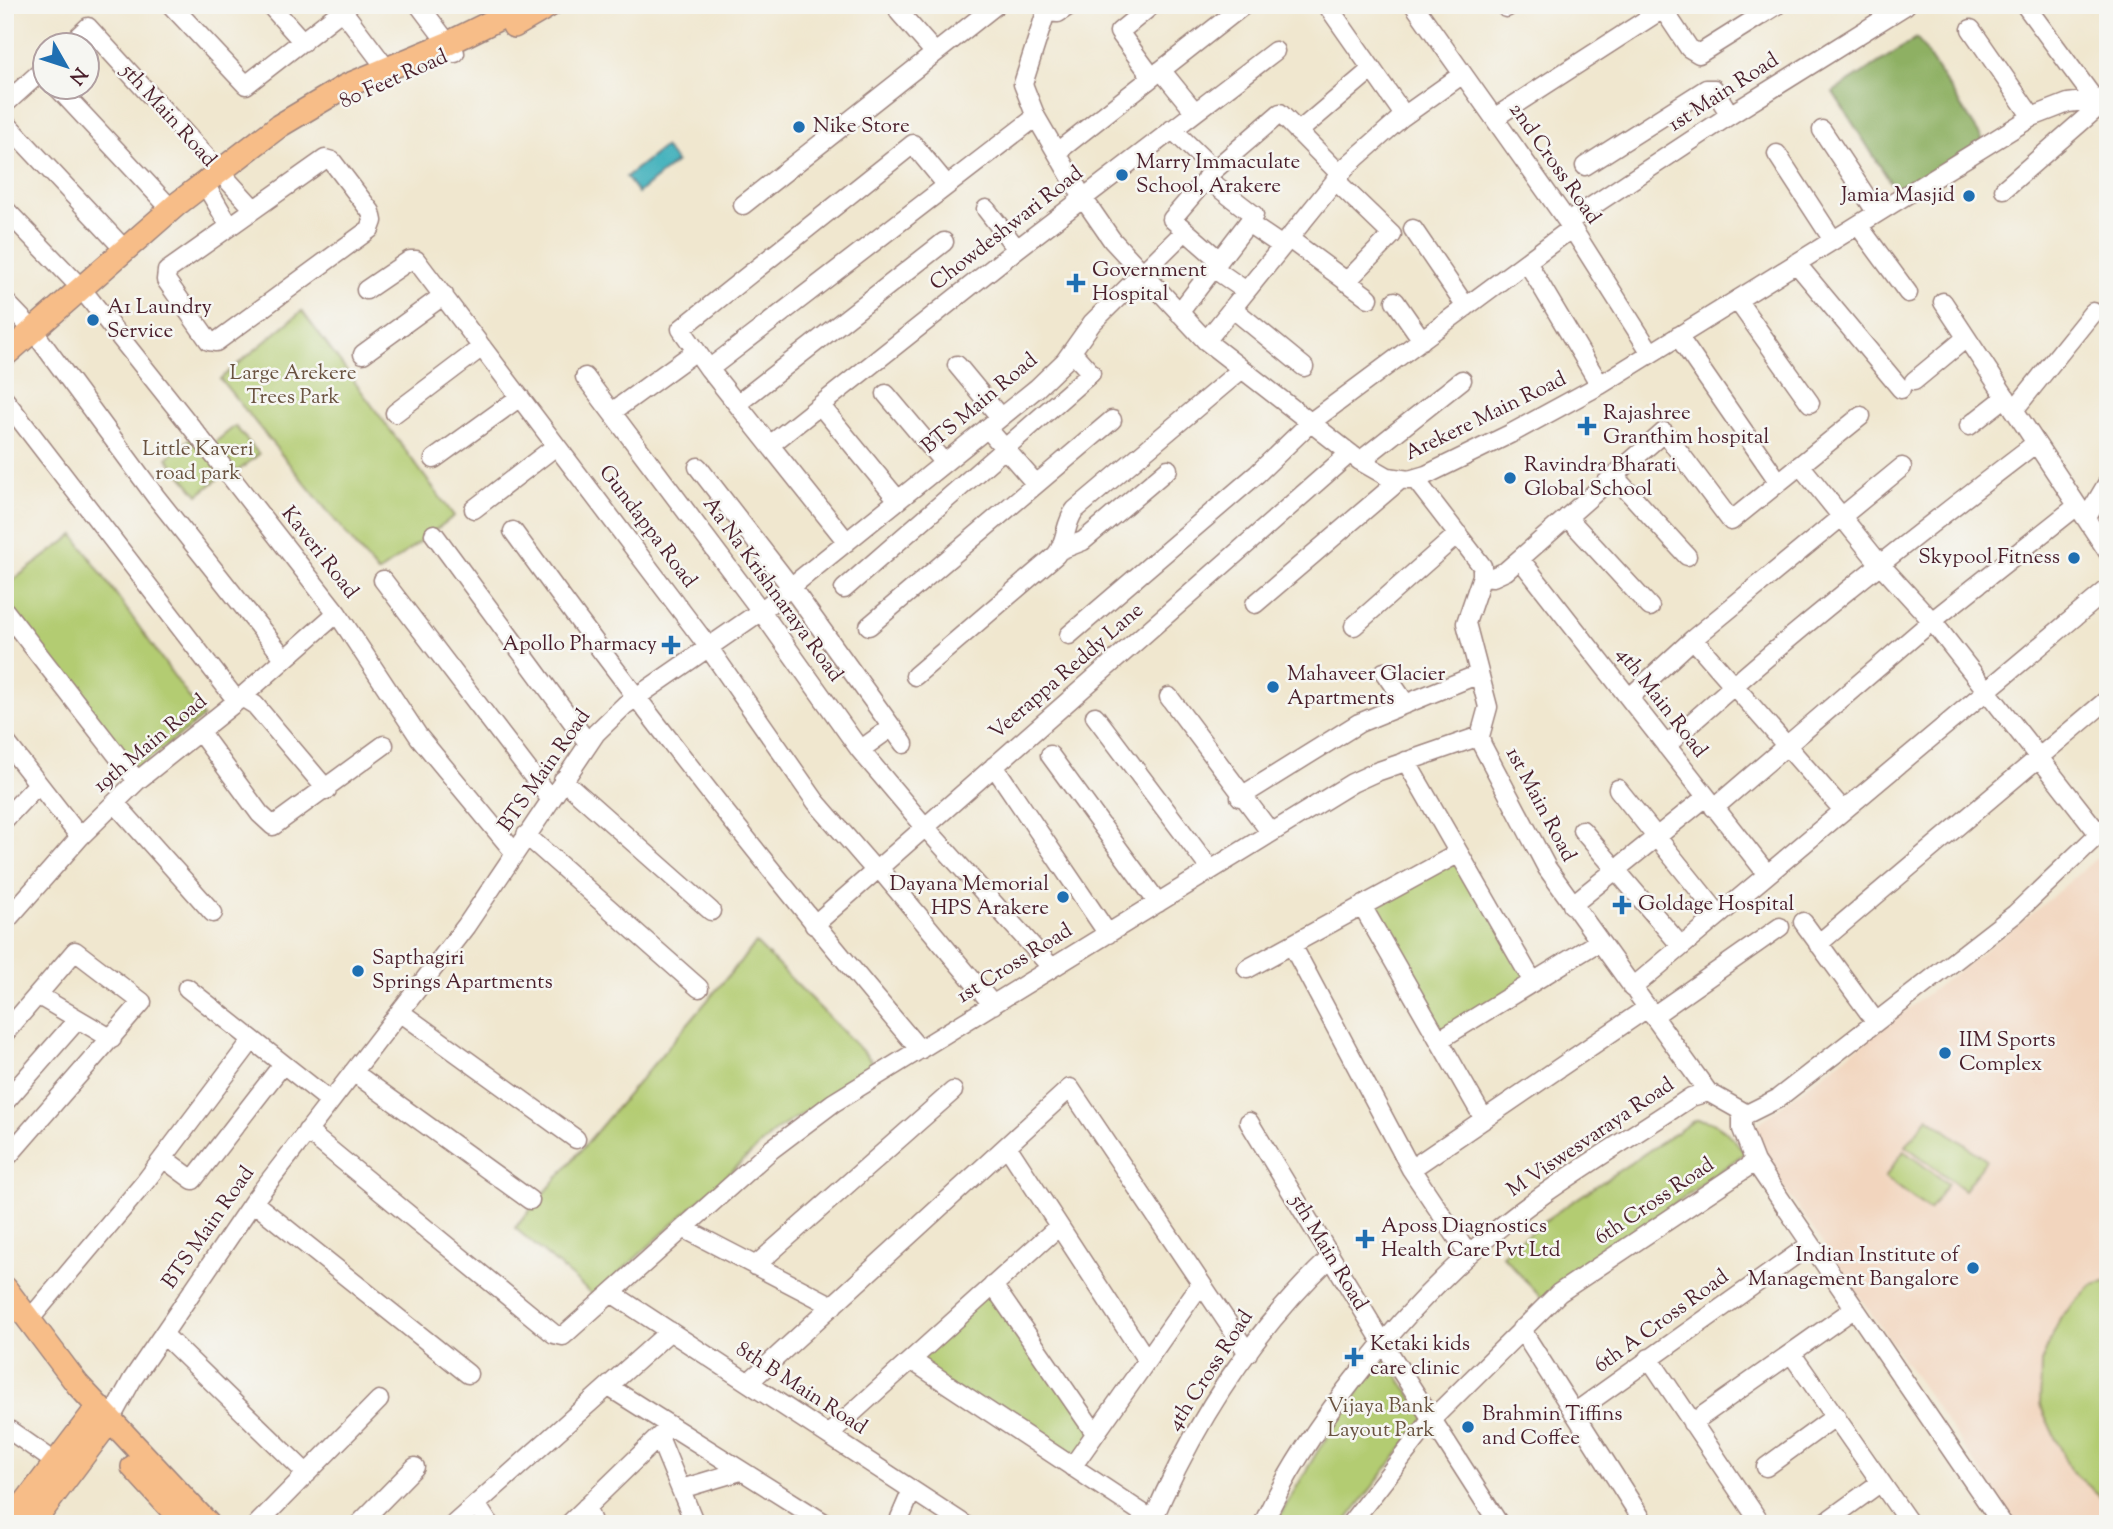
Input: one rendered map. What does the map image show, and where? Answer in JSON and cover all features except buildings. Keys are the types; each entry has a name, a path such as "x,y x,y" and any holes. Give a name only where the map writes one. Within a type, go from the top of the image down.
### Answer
{"main road":[{"name":"80 Feet Road","path":"240,158 258,155 288,134 452,48 497,12 526,5"},
{"name":"80 Feet Road","path":"5,355 171,209 279,126 346,86 386,68 508,29 550,5"},
{"path":"5,1288 30,1319 99,1419 208,1524"},
{"path":"5,1310 185,1524"},
{"path":"9,1524 55,1462 99,1419"},
{"path":"32,1524 99,1419"}],"street":[{"path":"172,5 246,85 346,8 386,68"},
{"path":"270,5 303,42"},
{"path":"419,5 452,48"},
{"path":"1046,9 1058,13 1070,5"},
{"path":"1152,5 1119,32 1156,74 1195,111"},
{"path":"1057,152 1244,5"},
{"path":"1327,5 1404,115"},
{"name":"2nd Cross Road","path":"1414,5 1570,225 1651,353"},
{"path":"1504,5 1506,8 1510,5"},
{"path":"1494,118 1666,7 1689,48 1699,54 1777,5"},
{"name":"1st Main Road","path":"1069,635 1257,474 1311,422 1527,262 1570,225 1730,115 1906,5"},
{"path":"2004,189 2097,108 2100,99 2025,5"},
{"path":"743,205 935,53 985,9"},
{"name":"Arekere Main Road","path":"1046,9 1023,84 1036,117 1083,198 1112,240 1206,341 1355,457 1380,473 1408,479 1510,434 1600,385 2032,117 2068,103 2100,99"},
{"path":"898,12 935,53"},
{"path":"1971,29 2032,117"},
{"name":"5th Main Road","path":"102,44 213,179"},
{"name":"Chowdeshwari Road","path":"770,445 1017,249 1275,51"},
{"path":"1298,132 1372,69"},
{"path":"1206,341 1338,177 1404,115 1463,74"},
{"path":"5,104 32,80"},
{"path":"1585,166 1706,89 1714,89 1730,115"},
{"path":"71,102 171,209"},
{"path":"1246,291 1172,219 1210,174 1280,113 1392,235 1346,282"},
{"path":"709,369 1036,117"},
{"path":"5,122 124,249"},
{"path":"1172,129 1210,174 1254,215 1179,313"},
{"path":"1822,130 1877,213"},
{"path":"847,541 709,369 681,329 913,144 946,184"},
{"path":"1777,154 1833,240"},
{"path":"328,159 371,212 373,221 366,232 212,342 207,340 165,277 169,270 229,225 328,159"},
{"path":"213,179 253,208"},
{"path":"213,179 229,225"},
{"name":"Kaveri Road","path":"5,209 80,287 338,613 419,737 515,853"},
{"path":"986,209 1017,249"},
{"path":"1248,223 1285,242 1370,298"},
{"path":"1858,225 1908,293"},
{"path":"1413,229 1466,307"},
{"name":"BTS Main Road","path":"99,1419 132,1380 253,1202 466,926 588,743 615,713 761,611 1046,380 1072,352 1092,323 1185,231"},
{"path":"737,404 944,242"},
{"name":"Gundappa Road","path":"366,290 410,260 416,260 708,647 816,802 993,1005"},
{"path":"1527,262 1600,385"},
{"path":"1796,263 1908,385 1966,338"},
{"path":"363,354 444,295"},
{"path":"1737,300 1810,403"},
{"path":"5,301 32,329 156,497 284,658"},
{"path":"1395,301 1422,340"},
{"path":"1943,302 2108,552"},
{"path":"1232,308 1304,367"},
{"path":"1969,426 2010,404 2093,312"},
{"path":"1678,336 1777,481"},
{"path":"395,413 482,347"},
{"path":"612,412 696,351"},
{"path":"844,589 1091,373 1072,352"},
{"path":"957,365 993,423 1005,449 1036,484"},
{"path":"1060,550 1069,518 1075,510 1242,369"},
{"name":"Aa Na Krishnaraya Road","path":"586,377 761,611 860,750 925,827 1052,968"},
{"name":"Veerappa Reddy Lane","path":"814,925 994,766 1355,457 1462,380"},
{"path":"886,394 944,463"},
{"path":"434,459 520,397"},
{"path":"5,400 239,699 255,705 327,790"},
{"path":"820,405 898,500"},
{"path":"1255,604 1408,479 1458,534 1482,566 1482,576 1499,575 1664,432 1731,520 1861,416"},
{"path":"869,626 1112,420"},
{"path":"1666,746 1734,684 1879,563 2036,443"},
{"path":"474,509 556,446"},
{"path":"1800,464 1879,563 1932,621 2038,757 2103,829 2015,914 1777,1099 1753,1112 1742,1114 1742,1129 1755,1162 2002,1524"},
{"path":"698,467 791,587 904,744"},
{"path":"1629,698 1693,639 1902,467"},
{"path":"915,676 1060,550 1083,541 1168,469"},
{"path":"1614,476 1688,556"},
{"path":"1572,905 1657,838 1788,745 1932,621 2082,512 2108,482"},
{"path":"1566,517 1650,607"},
{"path":"513,531 634,698 814,925 920,1050"},
{"path":"434,534 588,743"},
{"path":"1354,626 1458,534"},
{"name":"4th Main Road","path":"1520,559 1767,874"},
{"name":"1st Main Road","path":"1482,576 1466,623 1488,706 1480,736 1535,849 1598,942 1708,1092"},
{"path":"383,580 551,800"},
{"path":"1632,988 2108,589"},
{"path":"5,611 137,781"},
{"name":"19th Main Road","path":"5,922 80,837 137,781 239,699 338,613"},
{"path":"1693,639 1843,810"},
{"path":"1384,672 1406,704"},
{"path":"1240,797 1359,723 1479,674"},
{"path":"1169,697 1240,797 1270,833"},
{"path":"1818,944 2108,699"},
{"path":"1095,716 1211,870"},
{"path":"860,750 892,727"},
{"path":"200,731 260,814 274,826 327,790 384,745"},
{"name":"1st Cross Road","path":"307,1131 559,1336 567,1333 614,1294 797,1128 1352,783 1480,736"},
{"path":"5,741 80,837"},
{"path":"1050,755 1158,903"},
{"path":"1406,761 1533,982"},
{"path":"994,766 1108,934"},
{"path":"563,780 711,911"},
{"path":"5,819 38,784"},
{"path":"1618,789 1719,915"},
{"path":"115,803 213,913"},
{"path":"1582,830 1681,946"},
{"path":"526,835 699,988"},
{"path":"1247,969 1459,853"},
{"path":"1363,906 1484,1119"},
{"path":"1803,922 1876,1022"},
{"path":"1411,1169 1780,927"},
{"path":"1439,1040 1598,942"},
{"path":"1292,945 1411,1169 1468,1254"},
{"path":"5,1033 75,951 142,1002 9,1155 5,1152"},
{"path":"187,988 330,1101"},
{"path":"38,996 112,1039"},
{"path":"400,1012 576,1139"},
{"path":"5,1102 78,1019"},
{"path":"30,1319 163,1158 246,1048"},
{"path":"163,1158 193,1180 283,1064"},
{"path":"353,1072 530,1200"},
{"path":"749,1382 1070,1088 1248,1353"},
{"path":"755,1266 953,1091"},
{"name":"M Viswesvaraya Road","path":"1263,1524 1309,1445 1383,1343 1468,1254 1528,1208 1691,1097 1708,1092 1742,1114"},
{"name":"5th Main Road","path":"1250,1122 1383,1343 1499,1524"},
{"path":"1007,1146 1146,1360"},
{"name":"6th Cross Road","path":"1355,1522 1432,1419 1559,1293 1755,1162"},
{"path":"253,1202 468,1374"},
{"path":"828,1435 1059,1226"},
{"path":"685,1229 833,1306"},
{"name":"6th A Cross Road","path":"1574,1413 1811,1244"},
{"name":"4th Cross Road","path":"1152,1522 1187,1448 1248,1353 1288,1300 1331,1258"},
{"path":"993,1285 1095,1433"},
{"path":"1072,1466 1200,1285"},
{"name":"8th B Main Road","path":"614,1294 964,1524"},
{"path":"1692,1423 1855,1308"},
{"path":"1521,1329 1645,1524"},
{"path":"454,1524 670,1331"},
{"path":"163,1334 307,1474"},
{"path":"1791,1353 1910,1524"},
{"path":"1649,1358 1758,1523"},
{"path":"911,1360 1152,1522"},
{"path":"609,1387 665,1432 741,1471 826,1524"},
{"path":"257,1524 379,1400"},
{"path":"1766,1467 1836,1416"},
{"path":"5,1427 55,1462"},
{"path":"665,1432 681,1489 695,1524"},
{"path":"569,1524 590,1515 665,1432"},
{"path":"359,1524 415,1467"},
{"path":"681,1489 741,1471"},
{"path":"1823,1524 1881,1482"},
{"path":"900,1524 912,1490"},
{"path":"476,1504 489,1524"}],"shaded area":[{"name":"Indian Institute of Management Bangalore","path":"2108,848 2108,1524 2017,1524 1746,1133 2032,914"}],"green space":[{"path":"1917,38 1983,140 1898,194 1833,92"},
{"name":"Large Arekere Trees Park","path":"302,311 454,516 378,573 220,379"},
{"name":"Little Kaveri road park","path":"235,426 259,454 228,479 224,474 198,495 167,458 200,430 213,444"},
{"path":"74,535 203,717 136,769 5,601 5,586"},
{"path":"1459,853 1533,982 1439,1040 1362,906"},
{"path":"756,943 878,1067 778,1129 594,1296 515,1228"},
{"path":"1928,1117 1986,1160 1964,1190 1906,1146"},
{"path":"1695,1120 1717,1125 1730,1135 1745,1153 1542,1299 1502,1255 1551,1216"},
{"path":"1904,1151 1948,1184 1929,1210 1885,1177"},
{"path":"2108,1281 2108,1498 2105,1500 2070,1470 2040,1405 2041,1362 2060,1318 2092,1285"},
{"path":"993,1285 1095,1433 1072,1467 911,1360"},
{"name":"Vijaya Bank Layout Park","path":"1383,1355 1426,1417 1344,1524 1275,1524 1317,1452"}],"water":[{"path":"664,147 676,162 638,193 626,177"}],"place":[{"name":"Nike Store","path":"799,127"},
{"name":"Marry Immaculate School, Arakere","path":"1122,175"},
{"name":"Jamia Masjid","path":"1969,196"},
{"name":"Government Hospital","path":"1076,283"},
{"name":"A1 Laundry Service","path":"93,320"},
{"name":"Rajashree Granthim hospital","path":"1587,426"},
{"name":"Ravindra Bharati Global School","path":"1510,478"},
{"name":"Skypool Fitness","path":"2074,558"},
{"name":"Apollo Pharmacy","path":"671,645"},
{"name":"Mahaveer Glacier Apartments","path":"1273,687"},
{"name":"Dayana Memorial HPS Arakere","path":"1063,897"},
{"name":"Goldage Hospital","path":"1622,905"},
{"name":"Sapthagiri Springs Apartments","path":"358,971"},
{"name":"IIM Sports Complex","path":"1945,1053"},
{"name":"Aposs Diagnostics Health Care Pvt Ltd","path":"1365,1239"},
{"name":"Indian Institute of Management Bangalore","path":"1973,1268"},
{"name":"Ketaki kids care clinic","path":"1354,1357"},
{"name":"Brahmin Tiffins and Coffee","path":"1468,1427"}]}
